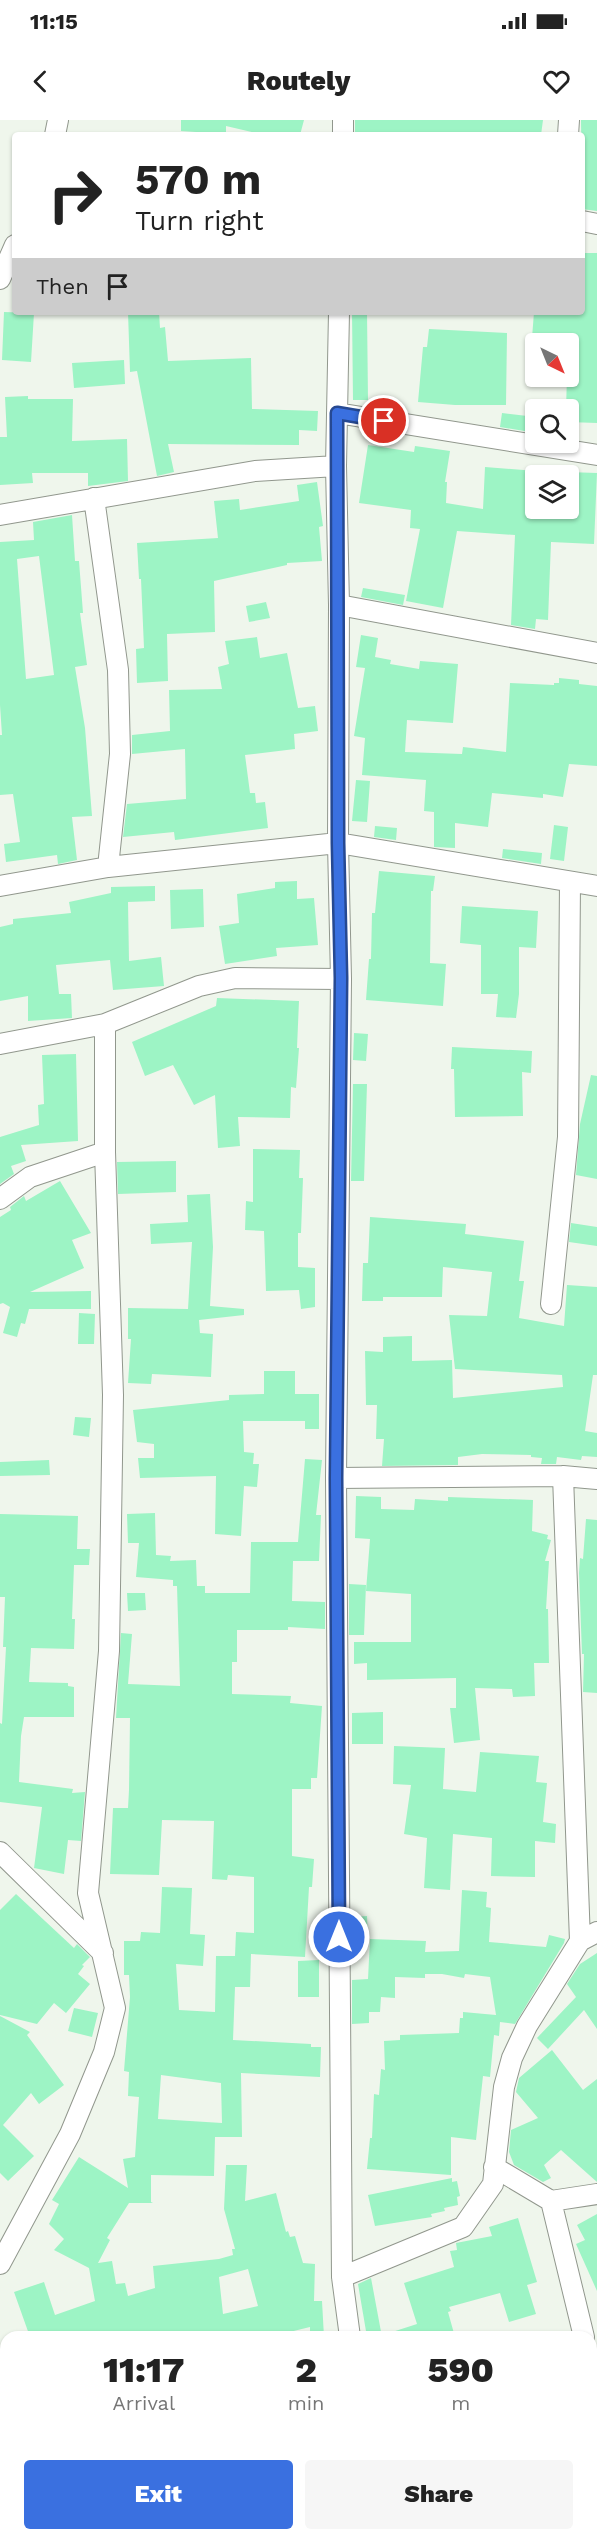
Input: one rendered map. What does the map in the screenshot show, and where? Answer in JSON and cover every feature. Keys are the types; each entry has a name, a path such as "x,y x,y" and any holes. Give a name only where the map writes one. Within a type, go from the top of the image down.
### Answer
{"street":[{"path":"0,279 12,251"},
{"path":"339,315 336,466 341,978 336,1478 342,2277 349,2331"},
{"path":"337,413 597,455"},
{"path":"0,515 255,471 336,466"},
{"path":"94,498 119,690 120,754 108,867"},
{"path":"339,605 597,653"},
{"path":"0,886 108,867 338,843 597,886"},
{"path":"551,1304 568,1137 570,882"},
{"path":"0,1044 105,1024 199,986 235,978 341,978"},
{"path":"0,2264 70,2134 104,2052 115,2008 88,1893 109,1651 113,1395 105,1152 105,1024"},
{"path":"0,1199 30,1177 105,1152"},
{"path":"336,1478 563,1476 597,1479"},
{"path":"342,2277 463,2227 493,2184 504,2086 512,2058 526,2026 588,1937 563,1476"},
{"path":"1,1856 104,1955"},
{"path":"494,2167 551,2201 597,2194"},
{"path":"551,2201 583,2331"}],"building":[{"path":"181,120 304,120 301,132 251,132 226,126 226,132 181,131"},
{"path":"355,120 543,120 541,132 355,132"},
{"path":"581,120 597,120 597,211 585,209 585,132 581,132"},
{"path":"585,253 597,253 597,423 579,422 579,399 566,399 567,387 579,387 579,333 532,333 534,315 585,315"},
{"path":"4,312 12,312 12,315 34,315 31,362 2,360"},
{"path":"128,315 159,315 160,328 165,327 168,361 251,358 252,409 318,411 317,431 299,430 299,445 168,444 174,472 157,476 137,371 130,372"},
{"path":"352,315 367,315 368,400 353,400"},
{"path":"429,329 507,333 506,405 418,402 423,347 427,347"},
{"path":"124,360 125,384 74,388 72,363"},
{"path":"28,396 28,399 73,399 72,441 127,439 128,481 88,486 88,473 32,473 33,483 0,485 0,437 7,437 5,397"},
{"path":"502,413 525,416 525,431 500,427"},
{"path":"368,445 414,452 415,446 450,451 445,482 447,482 446,503 483,509 485,467 525,470 525,519 579,519 579,472 597,473 594,544 551,542 548,620 536,619 535,629 511,625 515,535 457,531 443,608 406,601 420,529 410,528 411,510 359,503"},
{"path":"317,482 323,526 319,527 322,561 287,563 287,565 214,581 215,632 167,634 168,681 137,683 136,649 144,648 137,543 218,538 214,501 239,499 240,510 299,501 297,485"},
{"path":"72,515 75,561 79,561 83,613 80,613 87,665 75,667 85,728 92,816 72,817 77,860 58,864 57,855 6,862 4,844 20,842 13,794 0,795 0,735 2,735 0,542 34,540 33,522","holes":["39,556 54,675 26,679 17,559"]},
{"path":"363,588 405,595 403,605 361,597"},
{"path":"266,602 270,618 249,622 246,606"},
{"path":"361,635 378,638 375,657 391,660 390,664 419,669 420,661 458,664 453,723 407,720 405,752 462,754 463,747 506,752 510,683 554,685 554,683 559,683 559,678 579,680 579,684 597,686 597,766 569,764 563,797 543,794 543,798 492,793 488,827 455,823 455,848 434,847 434,812 424,811 426,780 362,775 365,738 354,736 365,668 356,667"},
{"path":"257,637 260,658 287,653 298,708 315,706 318,731 294,734 295,749 245,755 250,793 255,793 256,803 265,802 268,828 175,840 174,832 123,837 127,804 186,799 185,749 132,754 132,735 170,731 169,690 222,689 218,667 229,664 225,641"},
{"path":"356,780 370,781 367,822 352,821"},
{"path":"554,825 568,827 564,861 550,859"},
{"path":"375,826 397,828 396,840 374,837"},
{"path":"503,849 542,853 541,864 502,858"},
{"path":"379,871 435,876 433,891 431,891 430,963 446,964 443,1006 366,1000 369,959 371,959 372,913 375,913"},
{"path":"297,881 297,899 314,898 318,945 276,948 277,956 225,964 219,926 239,923 237,894 275,888 275,882"},
{"path":"155,886 155,901 128,902 129,961 161,957 164,986 113,990 110,960 56,965 59,994 71,994 72,1018 28,1021 28,996 0,1001 0,927 13,924 13,919 71,913 69,902 111,893 111,887"},
{"path":"203,889 204,927 171,929 170,890"},
{"path":"462,906 538,911 536,948 519,947 519,994 516,1018 496,1017 498,994 481,994 481,945 460,943"},
{"path":"217,998 299,1001 296,1088 291,1087 290,1118 238,1117 240,1146 218,1148 215,1095 194,1105 173,1065 145,1076 132,1042 216,1006"},
{"path":"354,1033 368,1034 366,1061 353,1060"},
{"path":"452,1047 532,1051 531,1073 522,1072 523,1116 455,1117 454,1069 451,1069"},
{"path":"76,1054 78,1141 21,1145 26,1161 11,1166 14,1174 0,1184 0,1137 39,1125 38,1105 44,1104 42,1055"},
{"path":"591,1075 597,1076 597,1179 576,1175 580,1124"},
{"path":"353,1084 367,1084 364,1181 351,1181"},
{"path":"253,1149 300,1150 299,1178 303,1178 301,1233 298,1233 298,1267 315,1268 315,1307 301,1309 299,1290 266,1291 264,1231 245,1230 246,1201 253,1202"},
{"path":"176,1161 176,1192 118,1194 117,1162"},
{"path":"60,1181 91,1233 72,1240 84,1268 30,1292 91,1291 91,1309 29,1309 25,1324 21,1323 17,1337 3,1333 10,1307 3,1303 0,1304 0,1217 11,1210 10,1207 24,1196 26,1201"},
{"path":"210,1194 213,1247 210,1306 244,1309 244,1315 199,1320 200,1333 213,1334 211,1377 152,1374 151,1384 128,1383 131,1339 128,1339 128,1308 188,1309 192,1242 151,1244 150,1224 188,1222 187,1195"},
{"path":"370,1217 466,1224 465,1234 524,1241 519,1281 524,1281 519,1318 564,1326 567,1285 597,1287 597,1375 593,1375 585,1431 597,1433 597,1457 582,1456 581,1460 557,1457 556,1464 541,1464 542,1458 531,1457 531,1455 482,1454 458,1457 458,1465 382,1466 384,1439 376,1439 377,1405 366,1405 365,1351 383,1352 383,1337 412,1336 412,1361 452,1360 453,1398 563,1387 562,1375 455,1369 449,1315 487,1316 492,1272 443,1267 442,1297 383,1297 383,1301 362,1301 363,1263 368,1263"},
{"path":"571,1223 597,1227 597,1246 569,1242"},
{"path":"79,1313 95,1314 94,1344 78,1344"},
{"path":"264,1371 295,1371 295,1394 319,1394 319,1429 305,1429 305,1421 243,1421 244,1452 254,1453 253,1464 259,1464 257,1487 244,1486 241,1536 215,1534 216,1476 140,1478 138,1458 154,1458 154,1444 137,1442 133,1410 229,1400 229,1395 264,1394"},
{"path":"75,1417 91,1418 89,1437 73,1435"},
{"path":"305,1459 322,1460 316,1515 321,1515 319,1561 293,1561 292,1601 325,1602 325,1629 288,1627 288,1630 237,1630 237,1662 232,1662 232,1694 291,1696 290,1703 322,1706 317,1778 311,1778 311,1789 292,1789 292,1856 314,1859 312,1887 309,1887 305,1957 251,1954 250,1987 235,1987 233,2040 311,2044 311,2047 321,2047 320,2077 241,2073 242,2137 215,2137 214,2176 151,2175 151,2202 153,2203 129,2203 107,2238 110,2240 98,2263 112,2261 116,2284 125,2283 128,2296 155,2288 153,2266 219,2259 233,2255 232,2249 235,2249 224,2209 226,2165 247,2165 245,2201 276,2193 286,2232 288,2231 290,2237 295,2236 303,2263 315,2264 314,2301 322,2301 324,2331 310,2331 310,2327 294,2331 28,2331 14,2292 44,2282 55,2315 95,2301 89,2268 54,2250 64,2239 49,2224 59,2204 52,2200 79,2157 128,2188 123,2159 135,2157 139,2097 128,2096 129,2072 124,2071 130,1997 129,1975 124,1975 124,1941 140,1941 141,1932 160,1933 162,1887 192,1888 190,1934 205,1935 203,1966 176,1964 179,2010 215,2012 216,1956 235,1956 236,1932 254,1933 254,1877 228,1875 227,1880 212,1879 214,1821 162,1820 159,1875 110,1874 113,1808 128,1808 129,1790 130,1718 116,1718 121,1633 132,1634 128,1684 180,1686 177,1586 173,1586 173,1580 136,1577 139,1543 128,1543 127,1514 155,1513 156,1555 171,1556 170,1561 196,1560 197,1586 205,1586 205,1593 250,1593 251,1542 298,1542","holes":["161,2075 221,2083 222,2123 158,2119","248,2269 258,2306 223,2314 219,2277"]},
{"path":"49,1460 50,1475 0,1476 0,1462"},
{"path":"356,1496 381,1497 381,1509 414,1510 415,1499 448,1501 448,1497 533,1500 532,1531 548,1535 547,1539 551,1540 545,1561 549,1561 546,1609 548,1609 549,1663 534,1663 535,1696 513,1697 512,1689 475,1688 480,1740 454,1743 450,1708 456,1708 456,1678 367,1680 367,1663 354,1664 354,1642 411,1642 411,1594 366,1591 370,1539 355,1538"},
{"path":"0,1514 78,1516 77,1549 90,1549 89,1565 74,1565 72,1619 75,1619 74,1649 31,1648 29,1682 68,1683 68,1686 74,1687 74,1717 24,1717 21,1736 19,1782 73,1789 72,1793 85,1792 81,1841 68,1840 64,1874 34,1868 42,1807 0,1802 0,1723 2,1724 6,1647 3,1647 5,1597 0,1597"},
{"path":"586,1519 597,1520 597,1693 583,1692 584,1654 582,1654 579,1573 580,1558 583,1559"},
{"path":"349,1584 366,1585 364,1635 349,1635"},
{"path":"127,1593 145,1593 146,1610 128,1611"},
{"path":"383,1712 383,1744 352,1744 352,1713"},
{"path":"394,1746 445,1748 443,1789 476,1792 480,1752 539,1756 536,1782 547,1783 543,1822 556,1824 555,1843 535,1841 535,1877 491,1876 492,1838 453,1834 450,1890 424,1888 427,1838 404,1834 411,1785 393,1784"},
{"path":"462,1890 487,1892 486,1907 491,1908 489,1942 546,1947 549,1935 565,1939 564,1943 515,2024 500,2022 499,2036 494,2035 490,2077 483,2076 476,2140 451,2137 451,2175 367,2169 370,2138 372,2138 374,2094 379,2095 381,2069 385,2070 384,2041 400,2040 400,2035 459,2033 460,2018 463,2018 463,2012 496,2015 490,1977 465,1974 464,1978 425,1974 425,1978 395,1977 395,1998 381,1997 380,2012 369,2012 369,2023 352,2024 352,1980 368,1979 370,1939 426,1941 425,1952 459,1951"},
{"path":"16,1894 74,1948 77,1944 90,1957 82,1965 84,1966 78,1974 90,1984 66,2013 54,2003 37,2024 0,2015 0,1910"},
{"path":"367,1916 368,1939 351,1940 351,1917"},
{"path":"597,1953 597,2029 584,2010 548,2049 537,2038 576,1997 567,1984 580,1964"},
{"path":"319,1960 319,1997 298,1997 298,1961"},
{"path":"74,2008 98,2013 92,2037 68,2031"},
{"path":"0,2016 30,2032 27,2035 64,2085 39,2104 31,2093 3,2125 34,2156 8,2181 0,2173"},
{"path":"552,2050 583,2090 597,2079 597,2182 561,2150 544,2165 551,2178 543,2182 514,2165 509,2152 511,2130 538,2118 516,2092 519,2078"},
{"path":"452,2178 452,2182 457,2181 460,2196 457,2197 458,2205 431,2214 432,2217 375,2226 368,2195"},
{"path":"597,2214 597,2291 576,2244 585,2240 577,2225"},
{"path":"518,2218 537,2282 527,2285 536,2314 509,2322 500,2293 449,2307 451,2311 448,2312 453,2331 395,2331 417,2324 404,2283 454,2267 450,2251 457,2250 456,2243 492,2236 489,2227"},
{"path":"371,2278 381,2331 366,2331 358,2284"}],"route":[{"path":"339,1937 336,1478 341,978 338,843 337,413 384,421"}]}
